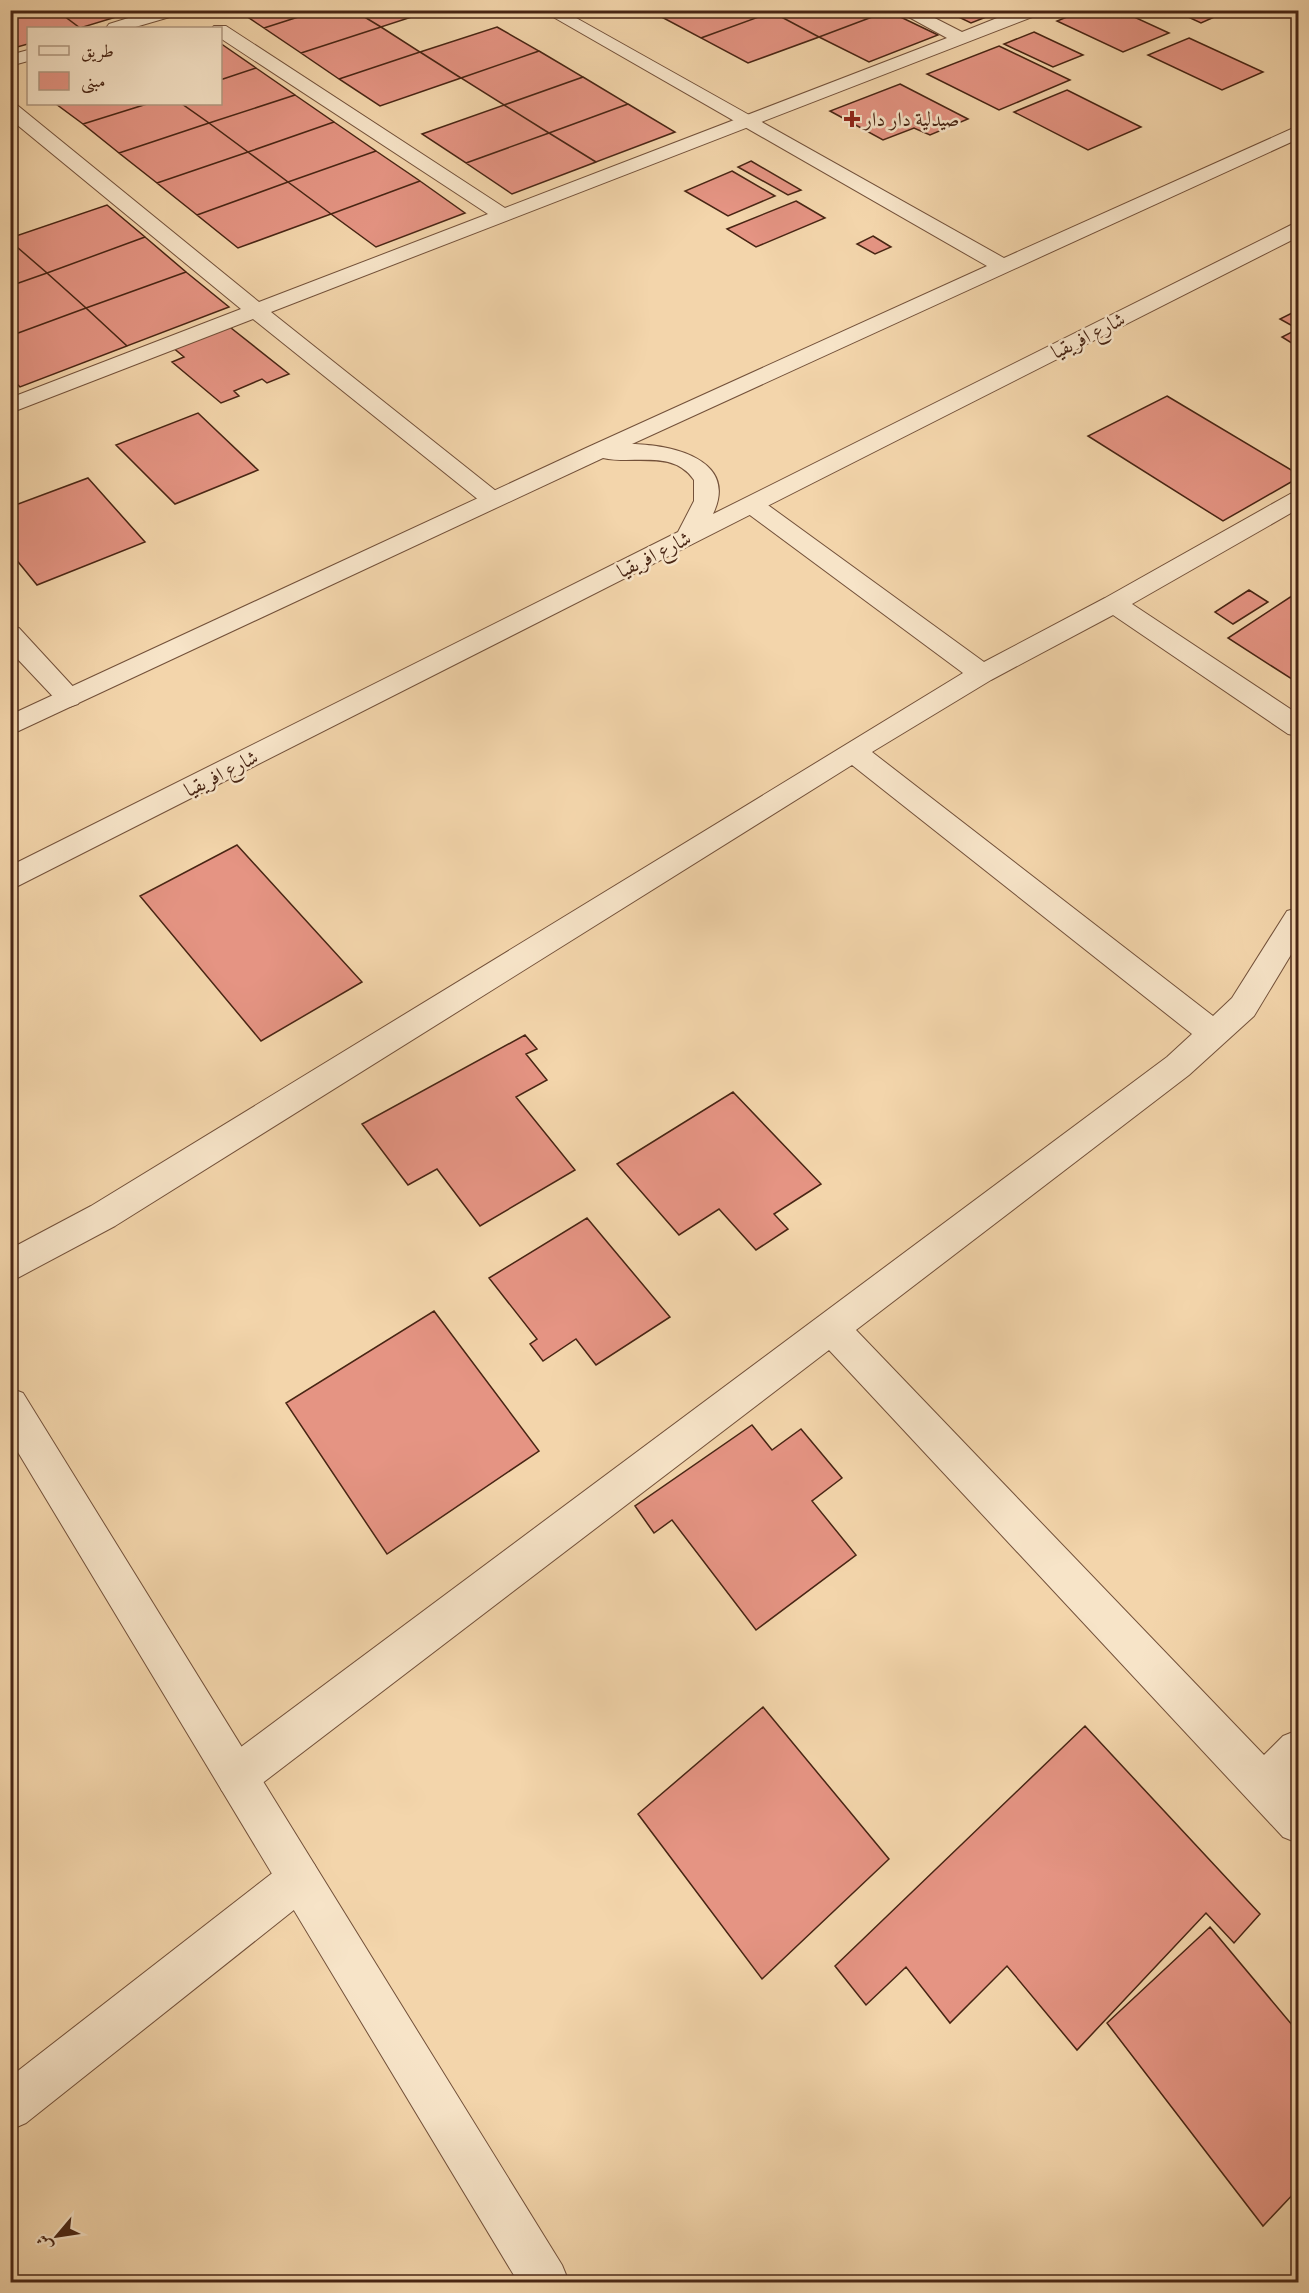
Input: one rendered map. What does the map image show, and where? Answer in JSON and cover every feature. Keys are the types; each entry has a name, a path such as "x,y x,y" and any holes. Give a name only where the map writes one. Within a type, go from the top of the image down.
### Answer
{"street":[{"path":"119,27 174,10"},
{"path":"549,10 1002,266"},
{"path":"904,10 962,38"},
{"path":"10,406 1034,10"},
{"path":"222,31 503,216"},
{"path":"10,61 27,55"},
{"path":"10,109 256,311 493,500"},
{"path":"10,726 594,453 1299,132"},
{"name":"شارع افريقيا","path":"10,879 1299,229"},
{"path":"594,453 630,451 663,453 690,463 701,473 707,484 706,502 687,537"},
{"path":"10,1267 103,1216 853,751 982,674 1114,604 1299,499"},
{"path":"752,505 982,674"},
{"path":"1114,604 1299,727"},
{"path":"10,634 69,698"},
{"path":"853,751 1214,1034"},
{"path":"237,1776 1178,1066 1243,1007 1299,919"},
{"path":"831,1328 1299,1822"},
{"path":"10,1406 545,2283"},
{"path":"1263,1785 1299,1751"},
{"path":"10,2107 299,1879"}],"building":[{"path":"27,10 56,10 79,27 27,27 27,44 10,49 10,15"},
{"path":"56,10 139,10 83,27 79,27"},
{"path":"237,10 320,10 264,28"},
{"path":"320,10 353,10 381,27 301,53 264,28"},
{"path":"353,10 433,10 381,27"},
{"path":"666,10 768,10 772,12 701,38 656,14"},
{"path":"777,10 888,11 819,37 772,12"},
{"path":"944,10 1004,10 971,23"},
{"path":"1084,10 1109,13 1119,10 1169,33 1123,52 1057,21"},
{"path":"1173,10 1230,10 1201,23"},
{"path":"888,11 938,35 869,62 819,37"},
{"path":"772,12 819,37 748,63 701,38"},
{"path":"381,27 420,52 339,79 301,53"},
{"path":"497,27 539,51 461,78 420,52"},
{"path":"1034,32 1083,55 1053,67 1004,44"},
{"path":"1189,38 1263,72 1222,90 1148,55"},
{"path":"222,44 256,68 222,79"},
{"path":"999,46 1070,80 999,110 927,74"},
{"path":"539,51 583,77 504,105 461,78"},
{"path":"420,52 461,78 380,106 339,79"},
{"path":"256,68 295,95 209,123 183,105 222,105 222,79"},
{"path":"583,77 628,104 549,133 504,105"},
{"path":"900,84 968,119 930,135 914,128 883,140 830,111"},
{"path":"1067,90 1141,127 1088,150 1014,112"},
{"path":"295,95 334,122 248,152 209,123"},
{"path":"628,104 675,132 596,162 549,133"},
{"path":"57,105 144,105 83,124"},
{"path":"144,105 183,105 209,123 119,153 83,124"},
{"path":"504,105 549,133 466,163 422,134"},
{"path":"334,122 376,151 288,182 248,152"},
{"path":"209,123 248,152 157,183 119,153"},
{"path":"549,133 596,162 512,194 466,163"},
{"path":"376,151 420,181 331,214 288,182"},
{"path":"248,152 288,182 197,215 157,183"},
{"path":"751,161 801,190 788,195 738,167"},
{"path":"732,171 775,196 728,216 685,191"},
{"path":"420,181 465,213 376,247 331,214"},
{"path":"288,182 331,214 238,248 197,215"},
{"path":"796,201 825,218 756,247 727,229"},
{"path":"107,205 145,237 47,273 10,241 10,238"},
{"path":"873,236 891,247 875,254 857,244"},
{"path":"145,237 186,272 86,308 47,273"},
{"path":"10,241 47,273 10,286"},
{"path":"186,272 229,307 127,346 86,308"},
{"path":"47,273 86,308 10,336 10,286"},
{"path":"86,308 127,346 20,387 10,377 10,336"},
{"path":"1298,310 1298,329 1280,319"},
{"path":"226,324 289,374 267,383 262,379 234,391 239,396 221,403 172,362 184,357 171,346"},
{"path":"1298,329 1298,347 1282,337"},
{"path":"1167,396 1298,474 1298,478 1223,521 1088,436"},
{"path":"198,413 258,470 175,504 116,445"},
{"path":"88,478 145,542 37,585 10,552 10,507"},
{"path":"1249,590 1268,602 1233,624 1215,612"},
{"path":"1298,592 1298,683 1228,638"},
{"path":"237,845 362,982 261,1041 140,896"},
{"path":"525,1035 537,1049 526,1054 547,1080 516,1097 575,1170 480,1226 437,1169 408,1185 362,1124"},
{"path":"733,1092 821,1184 774,1214 788,1229 756,1250 719,1209 679,1235 617,1164"},
{"path":"587,1218 670,1317 596,1365 576,1339 543,1361 530,1344 537,1339 489,1278"},
{"path":"434,1311 539,1451 387,1554 286,1403"},
{"path":"752,1425 772,1450 801,1429 842,1478 812,1501 856,1555 756,1630 672,1520 654,1533 635,1506"},
{"path":"763,1707 889,1859 762,1979 638,1814"},
{"path":"1085,1726 1260,1914 1234,1943 1206,1913 1077,2050 1007,1966 950,2023 906,1967 866,2005 835,1966"},
{"path":"1210,1927 1298,2032 1298,2189 1263,2226 1107,2023"}],"place":[{"name":"صيدلية دار دار","path":"852,119"}]}
